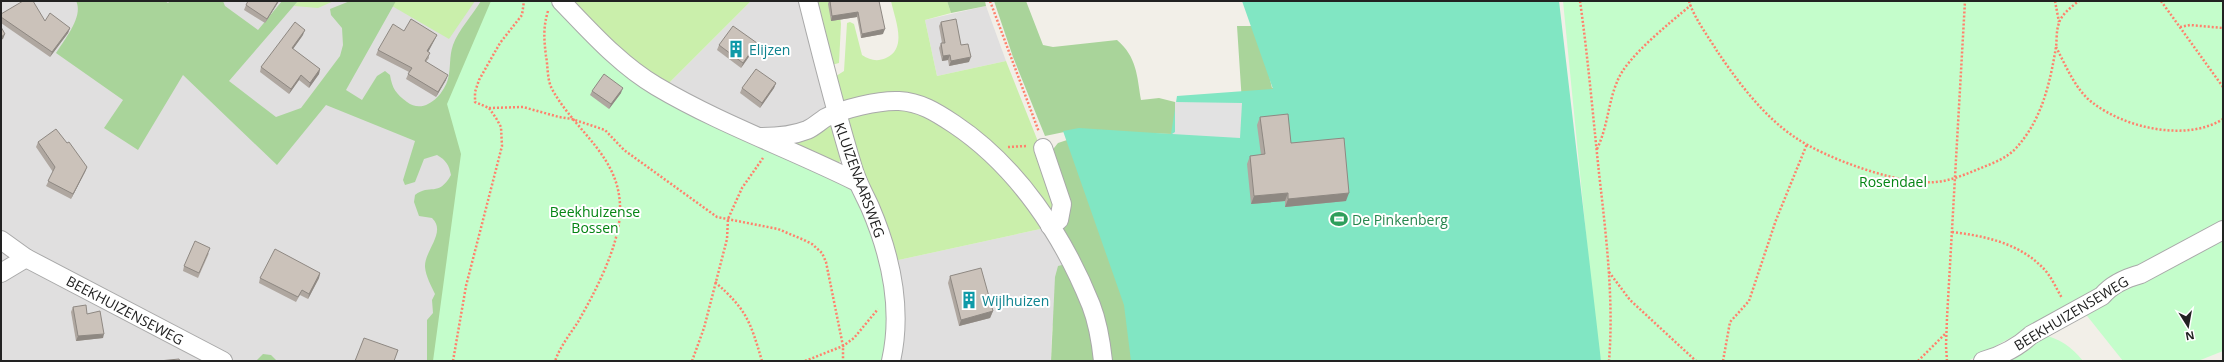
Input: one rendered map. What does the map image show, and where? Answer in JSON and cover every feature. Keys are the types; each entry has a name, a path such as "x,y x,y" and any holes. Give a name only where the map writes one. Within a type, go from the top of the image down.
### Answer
{"street":[{"name":"KLUIZENAARSWEG","path":"808,1 836,115 857,182 870,208 886,250 894,290 896,322 891,361"},
{"path":"554,5 656,86 857,182"},
{"path":"767,140 784,137 808,129 826,118 875,104 897,101 917,103 938,114 974,137 1018,181 1050,226 1092,306 1101,341 1103,361"},
{"path":"1044,148 1062,204 1059,220 1050,226"},
{"name":"BEEKHUIZENSEWEG","path":"1983,361 1993,358 2024,341 2030,335 2070,312 2102,296 2108,288 2141,274 2223,230"},
{"name":"BEEKHUIZENSEWEG","path":"1,240 26,258 223,361"},
{"path":"1,273 26,258"}],"path":[{"path":"524,1 522,15 500,43 474,92 475,102 488,108 523,107 559,117 572,118 605,130 624,150 717,217 778,229 812,244 822,253 826,262 843,346 843,361"},
{"path":"986,148 1021,146 1044,148 990,1"},
{"path":"1580,1 1608,270 1612,326 1609,361"},
{"path":"1690,1 1711,41 1744,87 1770,116 1795,137 1856,166 1893,177 1924,182 1947,181 2000,160 2016,149 2029,133 2043,102 2056,47 2059,22 2055,1"},
{"path":"1947,361 1946,332 1965,1"},
{"path":"2059,22 2078,1"},
{"path":"2161,1 2223,87"},
{"path":"554,5 544,36 551,87 572,118 604,155 618,187 620,213 614,243 604,269 587,306 555,361"},
{"path":"1596,151 1609,116 1617,81 1629,63 1691,5"},
{"path":"2180,28 2190,25 2223,28"},
{"path":"2056,47 2074,80 2092,103 2129,123 2158,130 2184,130 2216,124 2223,119"},
{"path":"453,361 466,286 502,146 501,127 488,108"},
{"path":"692,361 704,328 726,239 728,219 767,140"},
{"path":"1723,361 1730,322 1749,301 1776,220 1807,144"},
{"path":"1952,232 1982,236 2012,246 2043,267 2070,312"},
{"path":"1608,270 1630,300 1696,361"},
{"path":"715,282 736,300 743,310 753,329 762,361"},
{"path":"805,361 843,346 854,338 894,290"},
{"path":"1918,361 1932,349 1946,332"}],"shaded area":[{"path":"1,1 491,1 460,154 432,361 1,361"},
{"path":"751,1 803,1 827,105 825,110 807,125 758,130 666,86"},
{"path":"986,6 1006,61 937,76 925,20"},
{"path":"1175,102 1242,103 1240,138 1172,134 1175,132"},
{"path":"1045,228 1066,264 1052,329 1051,361 896,361 894,261"}],"green space":[{"path":"76,1 165,1 168,3 170,1 223,1 225,6 258,30 282,1 298,1 229,81 276,117 301,108 340,56 343,45 342,28 331,15 330,9 350,1 396,1 346,90 362,100 377,76 385,71 390,75 393,87 400,96 413,105 420,106 432,102 442,92 449,75 451,53 455,40 481,1 522,1 451,361 427,361 427,320 433,313 432,300 435,294 425,267 437,229 436,223 432,218 419,216 414,202 415,195 425,190 442,186 451,175 448,166 443,159 437,155 424,159 415,182 405,185 403,180 415,141 326,105 277,165 183,75 138,150 104,128 123,100 56,53 75,21 78,7"},
{"path":"298,1 334,1 318,8 294,6"},
{"path":"396,1 475,1 449,39 392,6"},
{"name":"Beekhuizense Bossen","path":"491,1 553,1 600,47 830,174 855,192 865,210 888,285 886,361 433,361 461,154 447,104"},
{"path":"568,1 751,1 666,86 639,68"},
{"path":"814,1 838,1 841,24 839,63 828,66"},
{"path":"891,1 947,1 951,13 925,20 937,76 1006,61 1037,139 1057,206 1054,218 936,106 842,106 833,78 844,71 847,23 850,22 854,24 862,55 874,60 886,58 897,48 898,41 897,25"},
{"path":"947,1 985,1 986,6 951,13"},
{"path":"994,1 1026,1 1043,45 1053,47 1117,40 1129,53 1135,67 1141,100 1159,98 1175,102 1175,132 1172,134 1069,131 1045,136 1013,57"},
{"name":"De Pinkenberg","path":"1242,1 1559,1 1601,361 1131,361 1124,305 1063,131 1079,128 1171,134 1177,96 1273,89"},
{"name":"Rosendael","path":"1563,1 2223,1 2223,222 1968,361 1601,361 1596,336"},
{"path":"1237,26 1258,26 1272,88 1331,78 1242,103"},
{"path":"875,108 915,108 995,162 1045,228 894,261 845,121 852,114"},
{"path":"833,124 842,160 836,164 783,141"},
{"path":"1070,139 1144,361 1107,361 1058,228 1050,153 1058,143"},
{"path":"2223,236 2223,351 2198,361 2123,361 2084,312"},
{"path":"1066,264 1087,306 1098,361 1051,361 1055,277 1058,266"},
{"path":"2041,334 2054,338 2065,344 2083,361 1992,361"},
{"path":"263,354 271,355 277,361 256,361"}],"building":[{"path":"23,1 33,1 45,21 50,13 70,28 52,52 1,17 1,14"},
{"path":"248,1 278,1 267,19 246,5"},
{"path":"830,1 879,1 885,29 862,34 858,12 832,16"},
{"path":"411,19 437,35 427,51 430,53 425,61 448,75 438,92 408,74 412,68 378,50 393,24 404,31"},
{"path":"956,19 961,45 968,44 971,57 951,61 950,55 943,56 941,43 945,43 941,22"},
{"path":"295,22 305,30 292,48 320,69 310,83 301,75 291,89 261,67"},
{"name":"Elijzen","path":"733,26 757,43 743,63 719,45"},
{"path":"1,27 5,34 1,37"},
{"path":"756,69 776,83 762,103 742,88"},
{"path":"604,74 623,88 611,104 592,91"},
{"path":"1288,114 1291,143 1344,138 1349,193 1288,199 1288,193 1254,196 1250,156 1265,154 1260,117"},
{"path":"56,129 67,143 69,142 87,167 73,194 48,181 55,167 38,142"},
{"path":"195,241 210,248 199,273 184,266"},
{"path":"275,249 320,273 309,294 302,290 298,297 260,278"},
{"name":"Wijlhuizen","path":"981,268 993,311 961,320 950,276"},
{"path":"86,305 87,314 100,311 104,334 78,336 73,307"},
{"path":"364,338 398,350 394,361 355,361"},
{"path":"179,359 180,361 159,361"}],"place":[{"name":"Elijzen","path":"736,49"},
{"name":"De Pinkenberg","path":"1339,219"},
{"name":"Wijlhuizen","path":"969,300"}]}
